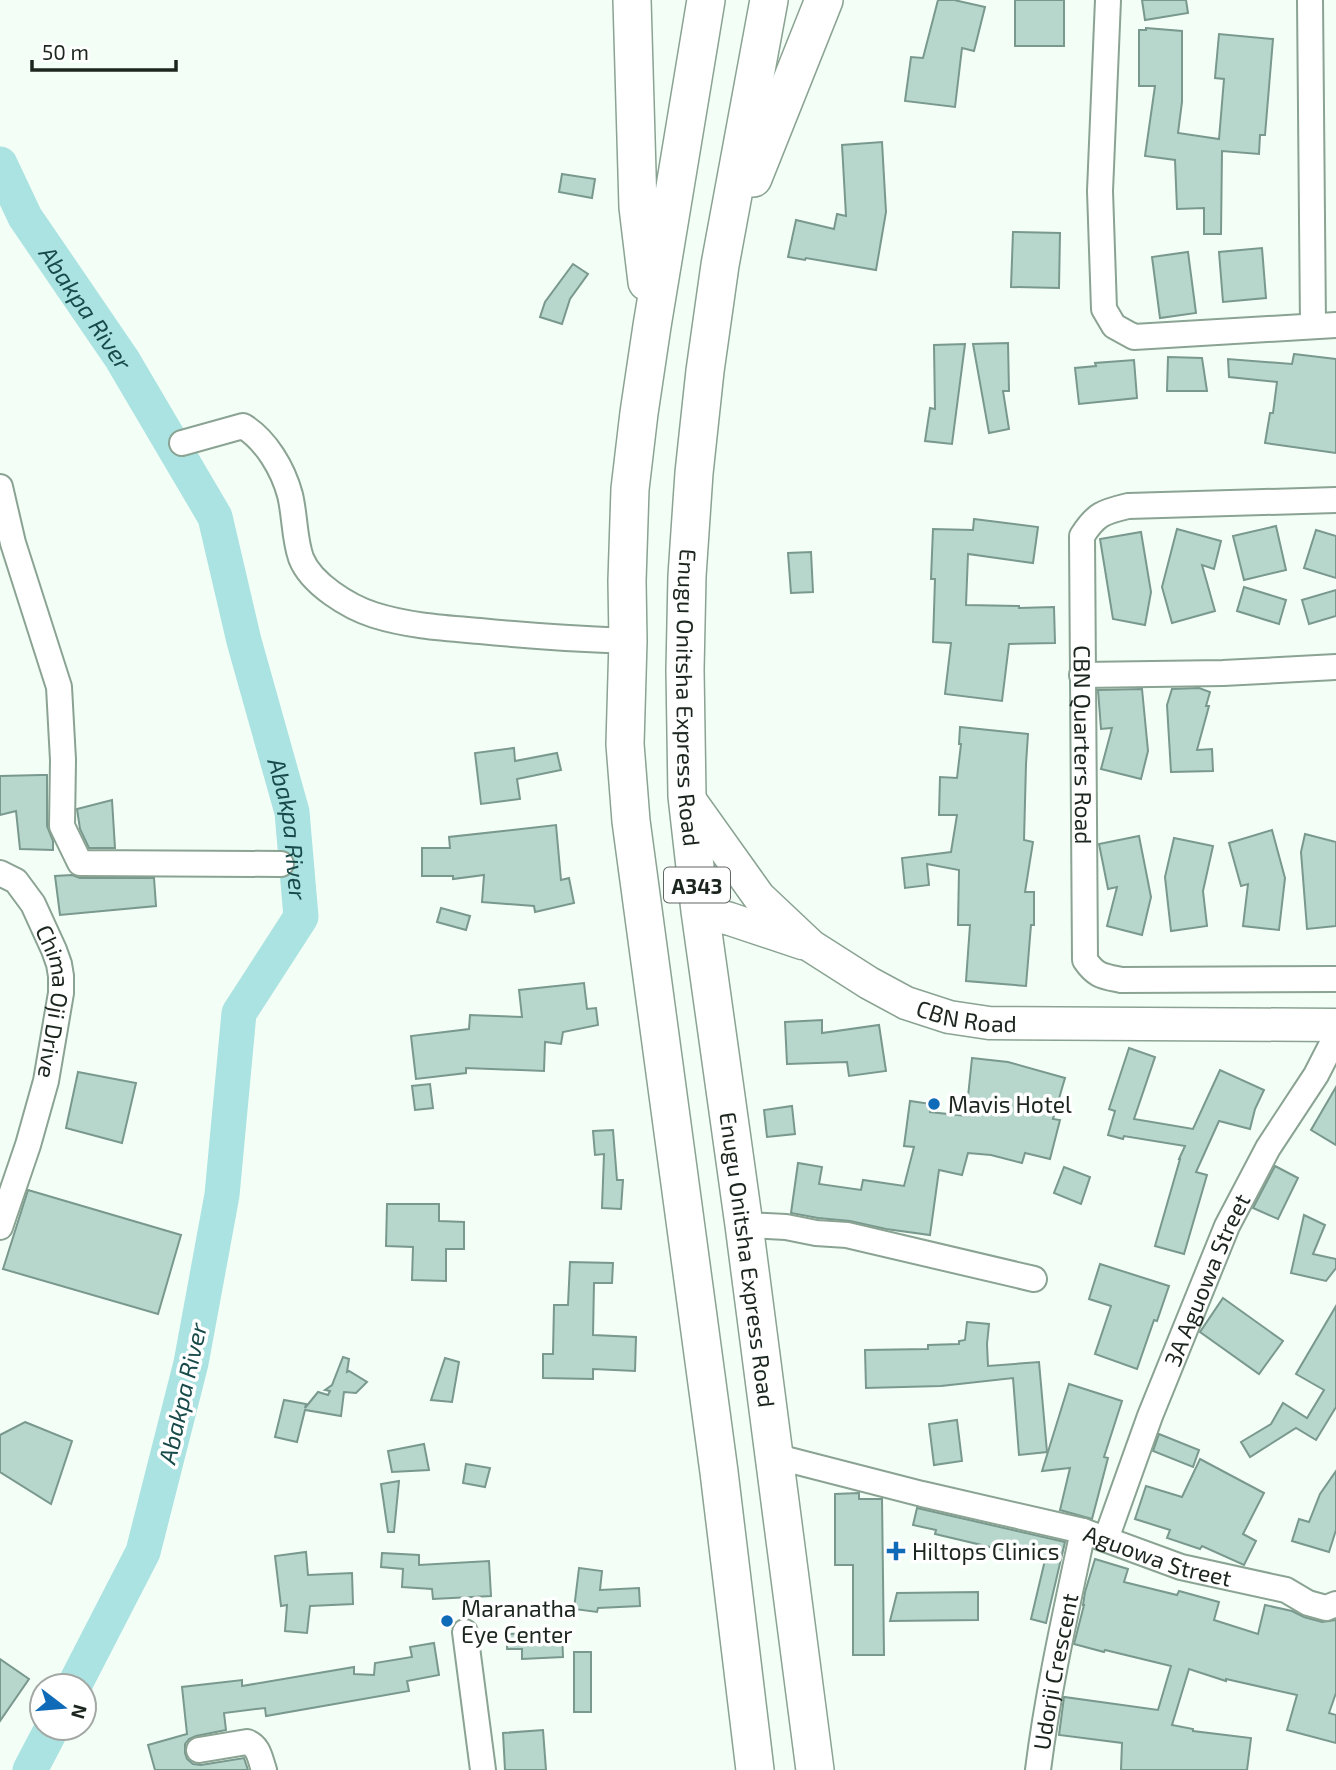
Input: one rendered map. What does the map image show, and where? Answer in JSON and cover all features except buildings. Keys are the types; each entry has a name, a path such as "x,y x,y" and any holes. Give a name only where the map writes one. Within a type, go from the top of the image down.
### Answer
{"highway":[{"path":"632,0 638,207 652,326"},
{"name":"A343","path":"706,0 652,326 630,489 625,744 631,821 719,1472 755,1770"},
{"name":"Enugu Onitsha Express Road","path":"769,0 720,265 694,473 687,576 687,796 815,1770"},
{"path":"720,265 824,0"}],"main road":[{"name":"CBN Road","path":"687,796 759,897 811,946 906,1003 949,1017 989,1023 1336,1024"},
{"path":"700,911 811,946"}],"street":[{"path":"608,0 615,1"},
{"path":"1108,0 1100,191 1104,309 1114,326 1134,337 1324,326 1310,0"},
{"path":"182,443 243,426 253,432 278,466 290,495 301,558 306,568 329,592 372,615 409,624 447,628 564,639 628,641"},
{"path":"0,487 13,543 59,687 64,760 62,826 80,863 281,863"},
{"name":"CBN Quarters Road","path":"1336,500 1128,506 1107,511 1092,521 1082,537 1085,960 1092,971 1121,980 1336,979"},
{"path":"1082,675 1223,673 1336,667"},
{"name":"Chima Oji Drive","path":"0,873 16,881 33,904 59,964 61,993 46,1081 0,1227"},
{"name":"3A Aguowa Street","path":"1094,1535 1150,1416 1227,1226 1268,1148 1316,1075 1336,1035"},
{"path":"744,1225 848,1235 1034,1279"},
{"name":"Aguowa Street","path":"774,1456 1094,1535 1181,1567 1286,1590 1308,1603 1326,1608 1336,1604"},
{"name":"Udorji Crescent","path":"1038,1770 1055,1664 1094,1535"},
{"path":"465,1632 484,1770"},
{"path":"199,1750 247,1742 257,1749 264,1770"}],"waterway":[{"name":"Abakpa River","path":"0,164 25,217 122,359 215,517 244,641 292,812 301,917 239,1013 222,1195 191,1363 143,1552 81,1672"},
{"name":"Abakpa River","path":"30,1770 45,1742"}],"place":[{"name":"Mavis Hotel","path":"934,1104"},
{"name":"Hiltops Clinics","path":"896,1551"},
{"name":"Maranatha Eye Center","path":"447,1621"}]}
